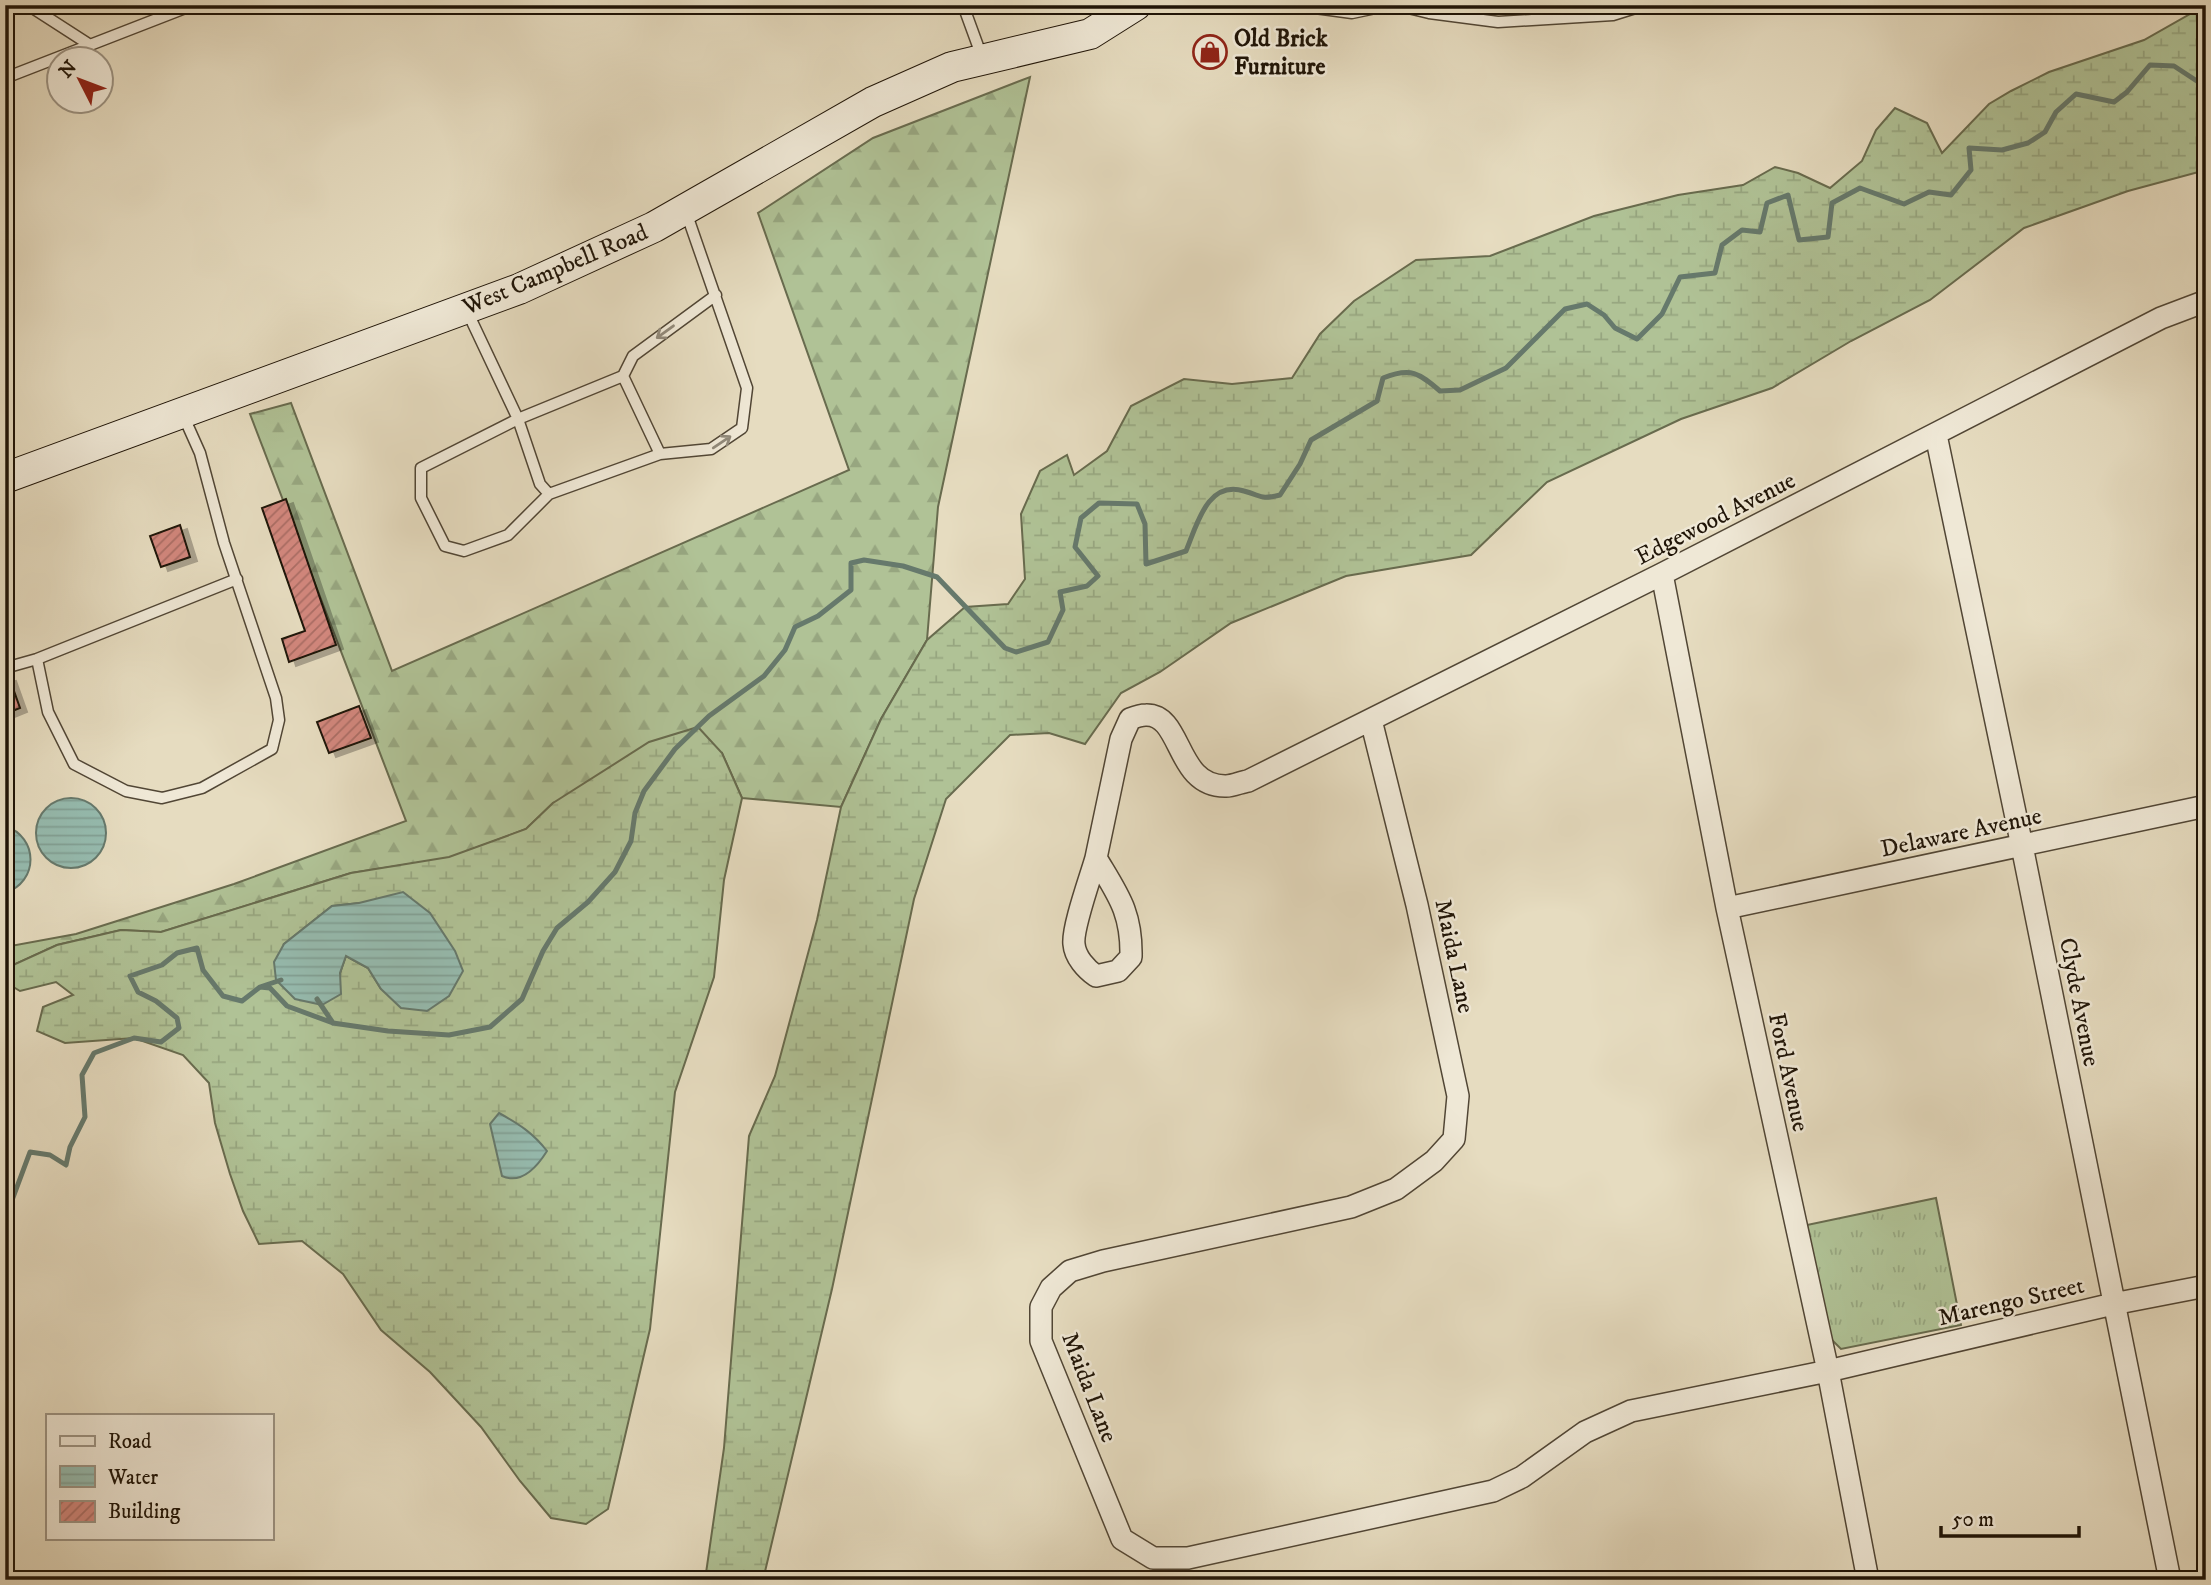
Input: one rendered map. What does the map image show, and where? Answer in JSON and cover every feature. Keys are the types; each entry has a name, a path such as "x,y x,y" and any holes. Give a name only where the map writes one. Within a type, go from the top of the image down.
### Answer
{"street":[{"name":"West Campbell Road","path":"5,478 519,289 654,227 873,102 952,67 1090,34 1136,5"},
{"name":"Edgewood Avenue","path":"1096,858 1121,739 1130,719 1148,715 1161,720 1171,732 1194,775 1208,783 1226,786 1248,781 1662,574 2161,318 2206,301"},
{"name":"Clyde Avenue","path":"1936,435 2170,1580"},
{"name":"Ford Avenue","path":"1662,574 1727,908 1828,1371 1868,1580"},
{"name":"Maida Lane","path":"1371,720 1417,905 1458,1096 1454,1139 1434,1161 1396,1188 1351,1207 1103,1261 1070,1271 1051,1288 1041,1307 1041,1341 1122,1539 1153,1558 1188,1558 1493,1491 1522,1477 1585,1432 1631,1411 1828,1371"},
{"name":"Delaware Avenue","path":"1727,908 2206,806"},
{"path":"1096,858 1122,901 1131,931 1131,957 1118,971 1096,976 1086,968 1073,944 1096,858"},
{"name":"Marengo Street","path":"1828,1371 2113,1304 2206,1286"}],"lane":[{"path":"28,5 90,45"},
{"path":"5,78 193,5"},
{"path":"963,5 983,59"},
{"path":"1293,5 1352,13 1390,5"},
{"path":"1396,5 1429,13 1498,22 1613,15 1645,5"},
{"path":"685,209 716,295 747,388 742,428 711,449 660,454 549,494 508,535 464,551 445,546 421,498 421,468 518,419 623,376 633,356 716,295"},
{"path":"465,309 518,419 540,484 549,494"},
{"path":"623,376 660,454"},
{"path":"37,659 48,712 74,764 126,791 162,798 202,788 272,749 279,720 276,698 224,543 200,453 182,413"},
{"path":"5,668 37,659 237,579"}],"green space":[{"path":"2206,5 2206,170 2128,191 2024,228 1930,300 1851,341 1772,388 1681,419 1547,482 1471,555 1346,576 1231,623 1160,672 1121,693 1085,744 1049,733 1010,735 946,799 914,899 832,1289 763,1580 705,1580 724,1448 749,1136 775,1076 817,920 841,807 881,719 927,640 965,607 1008,604 1025,579 1021,514 1040,471 1067,455 1074,475 1107,451 1131,406 1184,379 1232,384 1292,378 1320,334 1354,301 1416,260 1490,256 1594,216 1678,195 1743,185 1775,167 1798,173 1830,188 1862,161 1876,130 1895,108 1927,123 1942,153 1989,104 2011,91 2049,72 2144,40"},
{"path":"1030,77 938,507 927,640 881,719 841,807 742,798 722,753 553,803 526,829 449,858 351,873 161,932 121,930 57,945 13,965 5,973 5,947 76,934 234,884 406,821 250,414 291,403 392,671 849,470 758,213 873,138"},
{"path":"698,727 722,753 742,798 724,880 714,977 675,1092 650,1329 608,1509 586,1524 551,1518 481,1427 430,1372 381,1330 343,1274 302,1241 259,1244 243,1211 230,1174 215,1123 209,1083 183,1055 134,1038 65,1043 37,1031 43,1007 73,995 56,982 20,991 5,982 5,973 13,965 57,945 121,930 161,932 351,873 449,857 526,829 553,803 649,742","holes":["359,903 381,989 368,968 346,956 340,973 284,944 332,906"]},
{"path":"1936,1198 1961,1325 1841,1349 1829,1337 1807,1225"}],"water":[{"path":"71,798 90,804 100,814 106,833 100,852 90,862 71,868 52,862 42,852 36,833 42,814 52,804"},
{"path":"5,826 24,840 31,860 24,879 5,893"},
{"path":"403,892 430,913 455,951 463,971 449,996 427,1011 401,1008 381,989 368,968 346,956 340,973 341,994 322,1005 295,999 276,980 274,962 284,944 332,906 359,903"},
{"path":"499,1113 525,1129 547,1151 534,1168 516,1178 502,1176 490,1124"}],"building":[{"path":"286,499 336,645 289,662 282,639 305,631 262,508"},
{"path":"180,525 190,557 161,567 150,536"},
{"path":"9,677 20,708 5,714 5,678"},
{"path":"359,706 371,738 329,753 317,722"}],"waterway":[{"path":"5,1219 30,1152 50,1155 66,1165 70,1147 85,1117 82,1075 94,1053 134,1038 161,1042 179,1028 177,1018 156,1001 138,992 130,976 162,965 177,953 197,948 203,970 223,996 242,1001 260,987 270,988 287,1006 333,1023 388,1031 449,1035 490,1027 522,999 543,951 557,928 588,902 615,872 631,841 635,813 644,791 675,749 709,716 764,676 785,650 795,627 818,616 851,590 851,563 864,560 903,566 937,577 1005,648 1016,652 1048,642 1063,610 1060,592 1087,586 1098,576 1075,547 1081,518 1099,503 1137,504 1145,524 1146,564 1186,551 1199,518 1212,498 1231,489 1264,497 1280,495 1300,464 1311,440 1377,401 1383,378 1408,373 1420,376 1440,391 1460,390 1506,368 1565,309 1587,304 1604,315 1615,328 1637,339 1662,314 1680,277 1715,273 1722,245 1742,230 1760,232 1767,203 1788,195 1799,240 1828,237 1832,203 1860,188 1904,204 1929,192 1951,195 1971,170 1969,148 2002,150 2028,143 2045,132 2056,112 2076,94 2114,102 2127,92 2150,65 2174,66 2206,87"},
{"path":"260,987 281,980"},
{"path":"317,999 333,1023"}],"place":[{"name":"Old Brick Furniture","path":"1210,52"}]}
